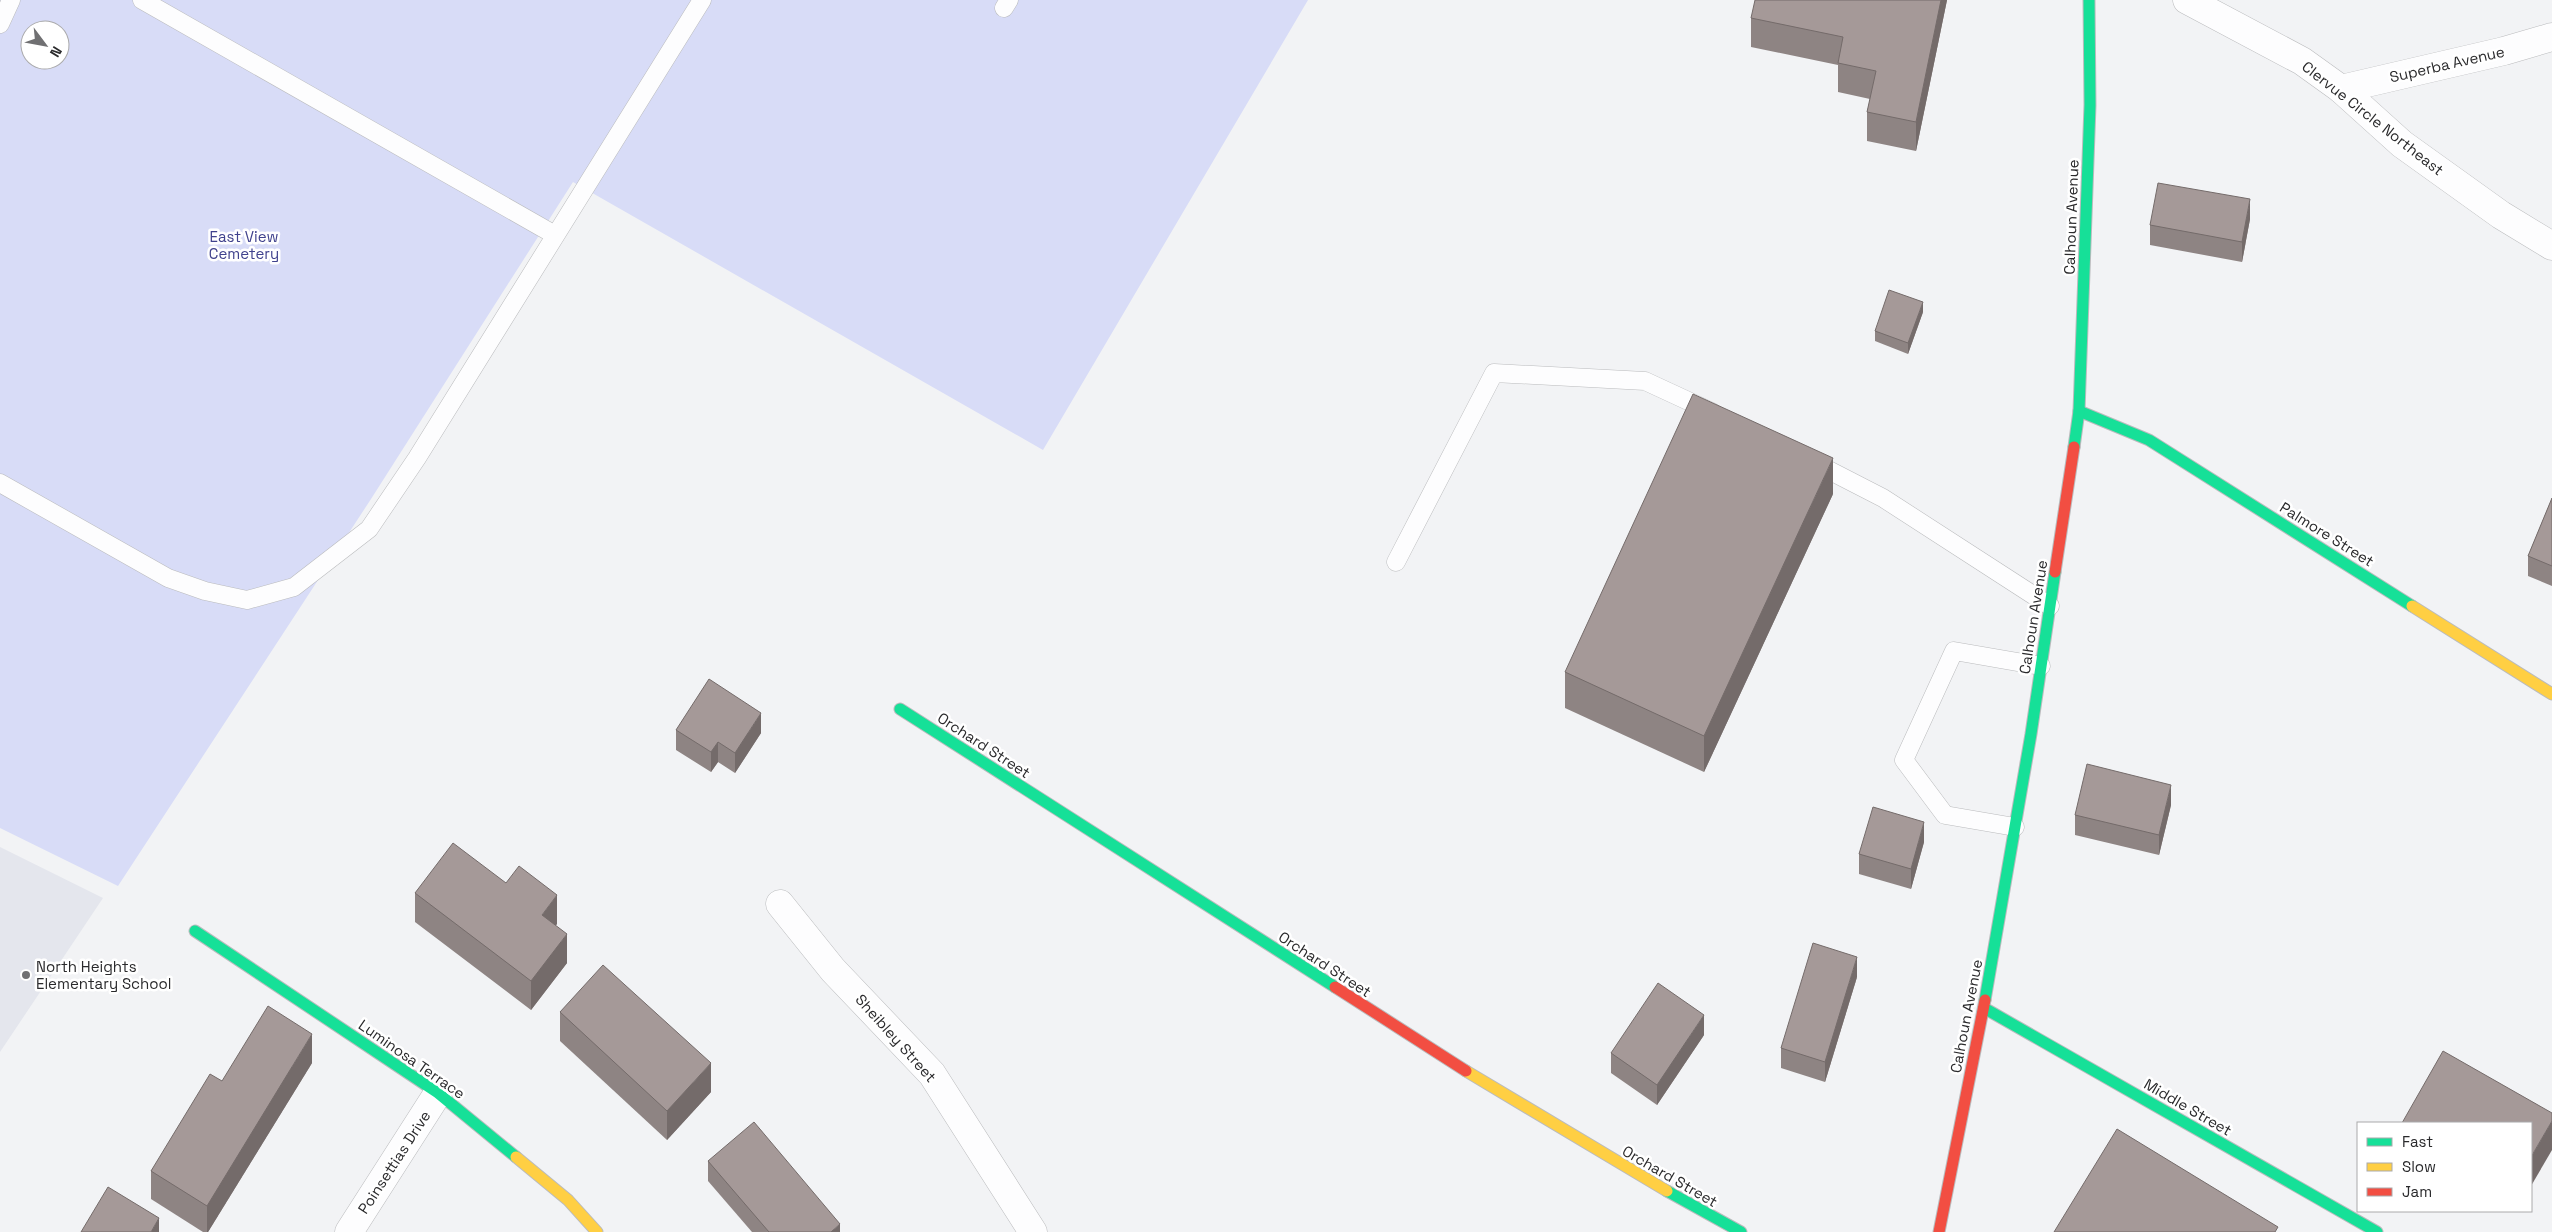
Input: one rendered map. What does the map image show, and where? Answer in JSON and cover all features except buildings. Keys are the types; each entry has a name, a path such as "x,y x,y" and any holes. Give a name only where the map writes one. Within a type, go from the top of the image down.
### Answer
{"street":[{"name":"Calhoun Avenue","path":"1938,1232 1984,1008 2015,828 2079,411 2090,105 2089,0"},
{"name":"Clervue Circle Northeast","path":"2187,0 2302,62 2341,89 2402,144 2501,215 2552,246"},
{"name":"Superba Avenue","path":"2341,89 2504,51 2552,37"},
{"name":"Palmore Street","path":"2079,411 2149,440 2552,694"},
{"name":"Orchard Street","path":"900,709 1513,1101 1722,1224 1742,1232"},
{"name":"Sheibley Street","path":"780,904 833,970 932,1074 1033,1232"},
{"name":"Luminosa Terrace","path":"195,931 438,1093 568,1200 597,1232"},
{"name":"Middle Street","path":"1984,1008 2377,1232"},
{"name":"Poinsettias Drive","path":"349,1232 438,1093"}],"lane":[{"path":"0,24 11,0"},
{"path":"142,0 555,235"},
{"path":"0,482 177,582 205,591 247,600 294,587 369,529 417,458 702,0"},
{"path":"1396,562 1494,373 1645,381 1724,418"},
{"path":"1792,451 1883,498 2050,606"},
{"path":"2015,828 1945,815 1904,760 1954,652 2041,666"}],"shaded area":[{"name":"North Heights Elementary School","path":"0,847 103,898 0,1052"}],"green space":[{"name":"East View Cemetery","path":"0,0 1308,0 1043,450 573,182 371,499 118,886 0,828"}],"traffic: fast":[{"path":"2074,447 2079,411 2090,105 2089,0"},
{"path":"2079,411 2149,440 2412,606"},
{"path":"1985,1000 2031,734 2055,572"},
{"path":"900,709 1335,987"},
{"path":"195,931 438,1093 516,1157"},
{"path":"1984,1008 2377,1232"},
{"path":"1667,1191 1741,1232"}],"traffic: slow":[{"path":"2412,606 2552,694"},
{"path":"1466,1071 1667,1191"},
{"path":"516,1157 568,1200 597,1232"}],"traffic: jam":[{"path":"2055,572 2074,447"},
{"path":"1335,987 1466,1071"},
{"path":"1939,1232 1985,1000"}],"place":[{"name":"North Heights Elementary School","path":"26,975"}]}
